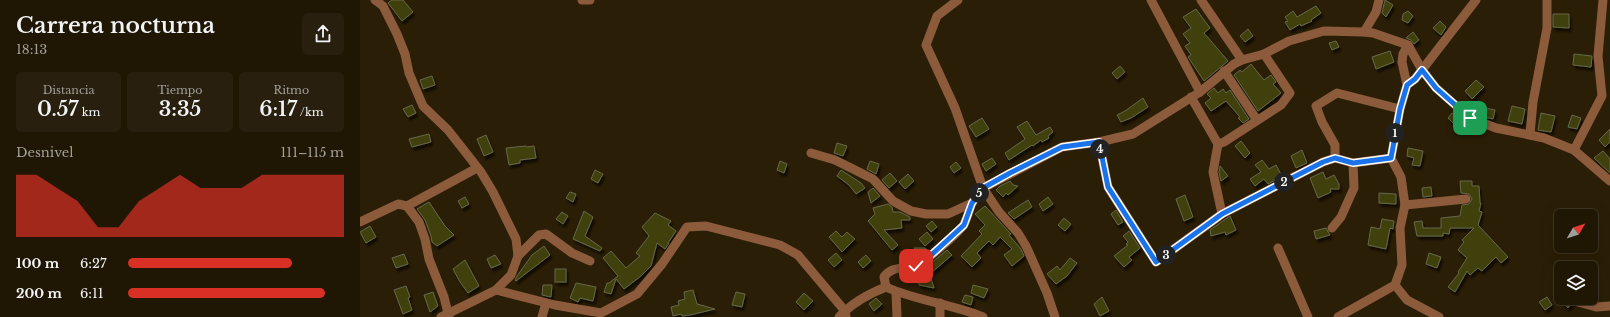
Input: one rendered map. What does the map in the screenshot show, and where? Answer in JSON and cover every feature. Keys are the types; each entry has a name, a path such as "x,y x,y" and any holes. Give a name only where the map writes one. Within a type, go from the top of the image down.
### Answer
{"street":[{"path":"582,0 590,0"},
{"path":"958,0 937,16 926,45 955,108 983,188 999,212 1018,233 1026,246 1047,293 1055,317"},
{"path":"1151,0 1200,92"},
{"path":"1201,0 1242,60"},
{"path":"1364,32 1376,12 1379,0"},
{"path":"1407,85 1415,79 1476,0"},
{"path":"1530,134 1533,102 1547,28 1547,0"},
{"path":"1574,150 1602,96 1598,56 1602,0"},
{"path":"382,2 405,54 409,73 423,106 448,130 478,168 507,219 516,239 518,256"},
{"path":"886,287 884,277 887,272 895,269 916,266 929,257 964,225 972,203 983,188 1062,147 1099,142 1133,134 1200,92 1224,71 1242,60 1264,54 1289,41 1324,31 1373,33 1408,46 1422,70 1436,88 1470,118 1496,128 1544,138 1574,150 1610,181"},
{"path":"1338,317 1396,285 1402,265 1400,228 1405,205 1402,177 1391,158 1400,109 1407,85 1402,62 1403,54 1408,46"},
{"path":"1218,144 1224,142 1281,105 1290,93 1264,54"},
{"path":"1224,71 1257,120"},
{"path":"1335,158 1335,145 1322,122 1316,106 1337,93 1400,109"},
{"path":"1190,97 1218,144 1213,172 1222,214"},
{"path":"1099,142 1108,187 1156,262 1222,214 1323,162 1335,158 1353,163 1391,158"},
{"path":"811,154 835,160 873,179 893,201 911,211 926,214 948,214 972,203"},
{"path":"1332,228 1341,217 1354,188 1353,163"},
{"path":"407,206 478,168"},
{"path":"1405,205 1466,199"},
{"path":"360,222 398,204 407,206 419,222 447,316 496,290 511,275 518,256 539,235 546,234 572,253 590,261"},
{"path":"496,290 546,303 601,313 637,294 662,264 687,227 706,226 780,245 798,255 844,315 867,295 886,287 896,292 940,303 983,317"},
{"path":"1278,248 1308,317"},
{"path":"1396,285 1407,300 1425,314 1439,317"},
{"path":"896,292 898,317"},
{"path":"542,317 546,303"},
{"path":"940,303 940,317"},
{"path":"1589,305 1596,307 1610,306"}],"building":[{"path":"392,0 403,0 413,12 402,21 388,3"},
{"path":"1385,0 1393,5 1386,17 1382,13"},
{"path":"1316,6 1321,13 1311,20 1312,21 1301,26 1300,24 1290,30 1285,22 1288,21 1285,17 1293,11 1297,17"},
{"path":"1196,9 1210,28 1204,33 1228,61 1204,81 1188,57 1191,55 1185,46 1190,43 1183,34 1191,28 1183,17"},
{"path":"1408,11 1413,16 1408,23 1402,20 1403,14"},
{"path":"1553,14 1569,14 1569,28 1553,27"},
{"path":"1440,21 1446,27 1441,35 1433,28"},
{"path":"1248,29 1253,36 1245,42 1240,36"},
{"path":"1413,32 1419,40 1414,44 1411,40 1406,38"},
{"path":"1336,41 1339,47 1332,50 1329,43"},
{"path":"1390,51 1394,62 1376,69 1372,57"},
{"path":"1574,54 1592,56 1591,67 1573,65"},
{"path":"1251,64 1264,80 1271,75 1276,82 1273,84 1281,93 1258,111 1234,75 1240,70 1242,72"},
{"path":"1120,66 1125,72 1117,79 1112,73"},
{"path":"432,76 435,85 423,89 420,80"},
{"path":"1476,80 1484,87 1472,99 1465,91"},
{"path":"1214,88 1218,93 1223,89 1226,93 1230,90 1249,119 1243,123 1238,118 1240,117 1226,101 1211,111 1205,103 1211,98 1207,94"},
{"path":"1143,98 1148,107 1131,118 1121,122 1117,115"},
{"path":"1465,104 1495,110 1493,119 1484,117"},
{"path":"412,105 416,113 408,117 403,109"},
{"path":"1512,106 1525,109 1522,124 1508,121"},
{"path":"1452,113 1459,118 1454,124 1448,118"},
{"path":"1541,113 1555,116 1551,132 1538,130"},
{"path":"1572,115 1581,118 1577,129 1568,127"},
{"path":"982,118 989,129 976,137 969,126"},
{"path":"1027,121 1036,135 1050,127 1053,132 1048,136 1049,138 1042,142 1041,140 1009,160 1005,153 1025,139 1017,127"},
{"path":"1610,129 1610,142 1605,147 1599,140"},
{"path":"429,134 431,142 412,147 409,139"},
{"path":"486,135 493,152 484,156 477,139"},
{"path":"1241,141 1250,153 1245,158 1235,146"},
{"path":"837,143 847,146 843,156 834,153"},
{"path":"534,146 536,158 520,160 520,163 509,165 506,148"},
{"path":"1408,148 1423,151 1420,166 1412,165 1414,158 1407,156"},
{"path":"1302,150 1307,163 1296,168 1291,156"},
{"path":"1603,151 1610,159 1610,173 1594,158"},
{"path":"992,158 996,164 986,171 982,164"},
{"path":"1262,160 1269,169 1276,165 1282,176 1268,184 1264,179 1255,186 1250,179 1261,172 1255,165"},
{"path":"780,161 787,164 784,173 777,170"},
{"path":"870,161 879,164 876,174 867,169"},
{"path":"956,162 961,168 954,173 950,167"},
{"path":"1220,166 1228,176 1221,181 1219,172"},
{"path":"595,170 603,174 598,183 591,179"},
{"path":"841,170 861,183 865,188 856,194 849,185 837,176"},
{"path":"1323,172 1326,179 1334,175 1339,184 1339,189 1330,189 1331,192 1318,198 1310,178"},
{"path":"890,173 897,181 889,188 882,180"},
{"path":"908,174 914,181 905,189 899,182"},
{"path":"1010,181 1013,185 1018,186 1008,195 1006,193 1003,197 996,190 1000,186"},
{"path":"1460,181 1472,181 1472,186 1479,186 1481,203 1479,211 1482,212 1478,225 1508,257 1501,263 1496,257 1482,271 1478,268 1470,275 1467,271 1455,292 1448,287 1459,273 1458,272 1467,258 1458,250 1464,242 1462,240 1474,228 1450,228 1449,234 1443,233 1443,236 1417,236 1414,222 1422,221 1423,228 1441,228 1441,218 1460,216 1462,205 1469,204 1472,199 1469,194 1461,193"},
{"path":"1431,187 1432,196 1423,197 1422,188"},
{"path":"873,188 880,196 871,203 868,192"},
{"path":"570,192 576,194 573,202 566,198"},
{"path":"1379,193 1396,194 1396,204 1379,203"},
{"path":"1185,195 1193,217 1184,221 1176,199"},
{"path":"465,197 469,204 462,208 458,201"},
{"path":"1048,197 1053,204 1043,211 1039,204"},
{"path":"1028,200 1032,207 1014,219 1008,213"},
{"path":"429,202 445,226 454,235 437,246 432,242 425,220 417,209"},
{"path":"888,204 892,207 893,212 900,212 910,217 910,220 901,220 902,228 884,230 898,245 892,250 868,221 875,214 873,208"},
{"path":"985,206 1011,234 1009,235 1021,249 1024,256 1012,266 1004,255 1012,249 1000,237 993,245 989,241 977,253 981,258 972,267 961,256 982,234 979,231 985,225 975,214"},
{"path":"1116,210 1123,222 1118,225 1111,214"},
{"path":"584,211 593,217 585,236 602,248 600,251 573,239"},
{"path":"562,212 568,216 563,224 556,219"},
{"path":"655,213 671,221 668,225 676,231 669,243 665,249 657,243 651,266 624,289 616,279 611,294 604,292 607,283 618,276 603,258 611,251 626,268 640,256 636,253 649,236 642,227"},
{"path":"1230,216 1236,230 1226,235 1225,232 1211,236 1210,230"},
{"path":"1064,218 1071,224 1065,231 1058,225"},
{"path":"1382,219 1394,221 1393,229 1390,228 1386,249 1368,245 1371,227 1380,229"},
{"path":"932,221 937,227 931,232 926,226"},
{"path":"370,226 376,237 366,243 360,232"},
{"path":"1326,228 1330,235 1316,239 1314,231"},
{"path":"836,231 842,237 847,232 855,239 842,252 829,237"},
{"path":"1129,231 1140,248 1129,257 1132,260 1124,267 1114,256 1128,245 1126,244 1128,242 1123,236"},
{"path":"927,232 933,239 925,246 919,239"},
{"path":"544,246 550,255 516,281 517,276 532,255"},
{"path":"914,248 925,248 927,250 921,255"},
{"path":"947,250 952,255 931,273 926,267"},
{"path":"836,253 842,260 834,267 828,260"},
{"path":"1429,253 1441,257 1437,268 1426,264"},
{"path":"404,254 408,264 396,268 392,258"},
{"path":"495,255 501,264 491,268 487,259"},
{"path":"866,255 871,261 863,268 858,262"},
{"path":"1070,258 1077,263 1067,276 1056,284 1047,274 1057,266 1060,270"},
{"path":"465,260 479,286 468,293 453,269"},
{"path":"555,269 566,269 566,282 555,282"},
{"path":"929,272 934,288 919,285 918,273"},
{"path":"576,283 596,287 593,301 580,298 578,302 570,298"},
{"path":"543,285 552,285 551,297 542,295"},
{"path":"973,285 988,289 984,298 971,293"},
{"path":"406,286 410,297 408,298 412,310 403,314 394,290"},
{"path":"693,290 697,304 715,309 690,315 682,316 681,314 673,316 671,307 679,305 678,301 685,299 684,292"},
{"path":"433,292 438,306 430,312 424,295"},
{"path":"736,292 745,294 742,307 732,305"},
{"path":"804,293 813,301 804,310 796,302"},
{"path":"965,295 973,297 971,305 962,302"},
{"path":"1102,297 1109,311 1100,316 1094,304"},
{"path":"1547,297 1552,305 1545,310 1539,302"},
{"path":"876,298 882,304 874,311 869,304"}],"route":[{"path":"916,266 929,257 964,225 972,203 983,188 1062,147 1099,142 1108,187 1156,262 1222,214 1323,162 1335,158 1353,163 1391,158 1400,109 1407,85 1415,79 1422,70 1436,88 1470,118"}]}
